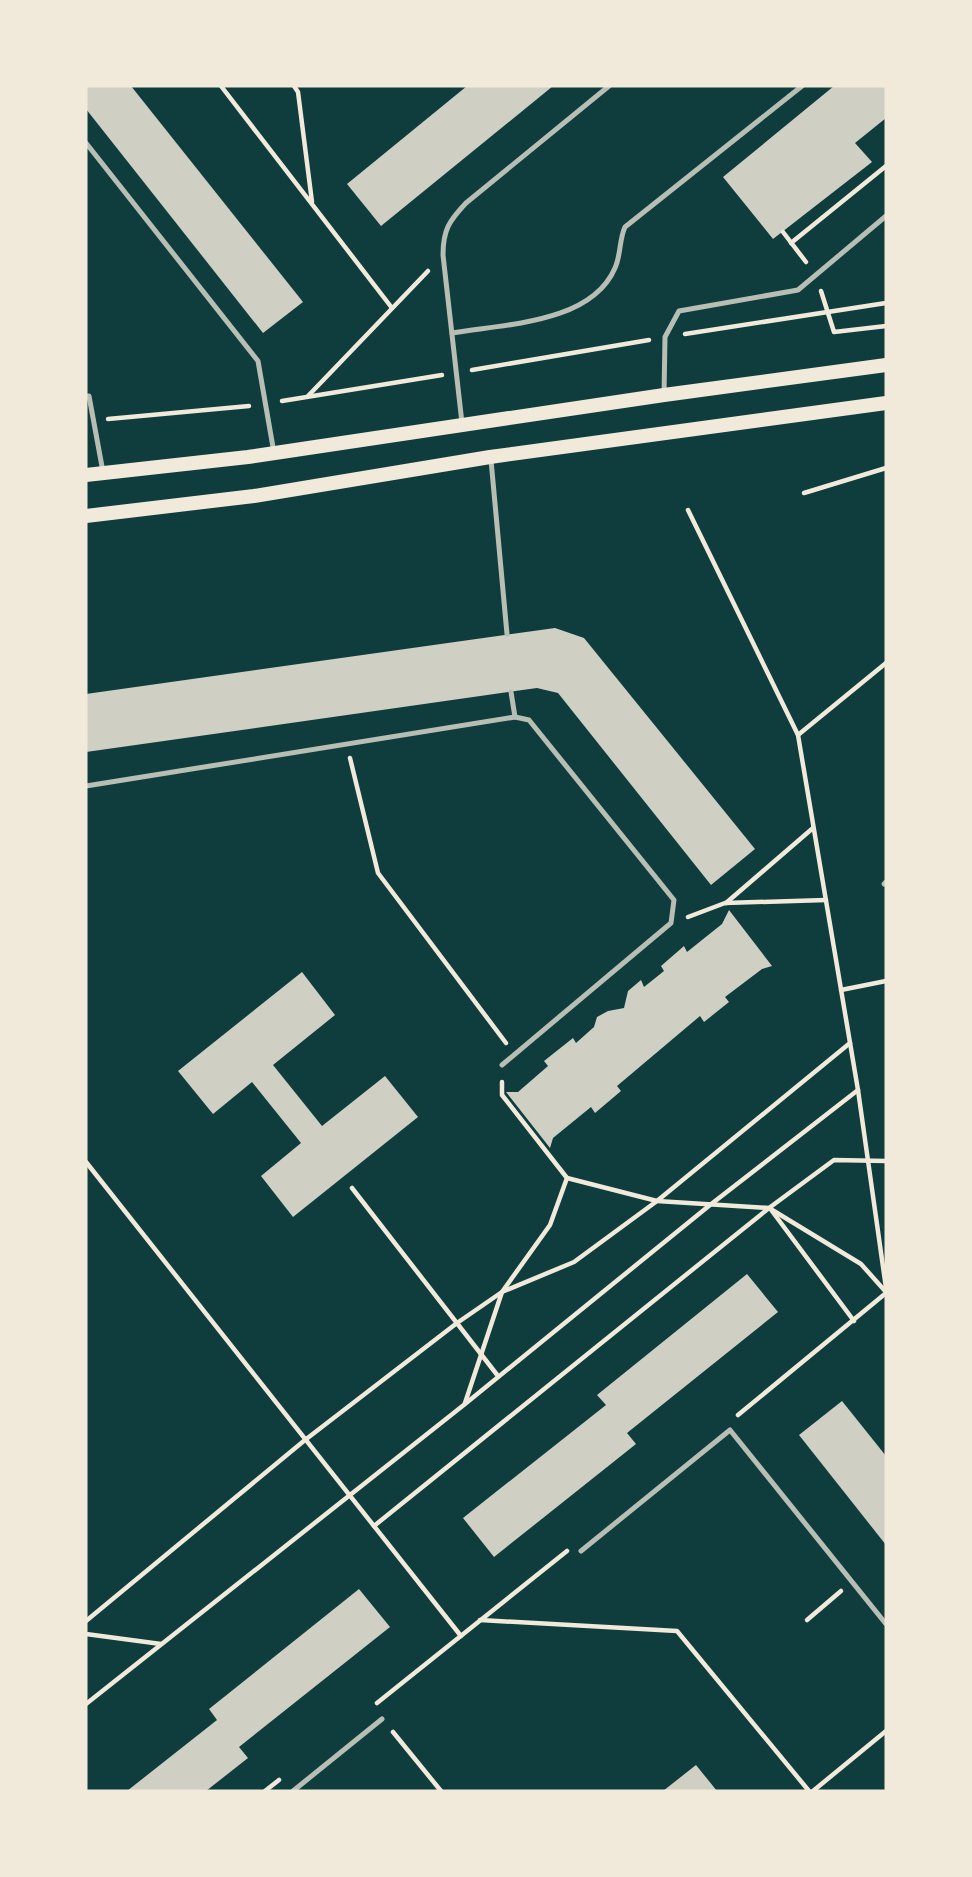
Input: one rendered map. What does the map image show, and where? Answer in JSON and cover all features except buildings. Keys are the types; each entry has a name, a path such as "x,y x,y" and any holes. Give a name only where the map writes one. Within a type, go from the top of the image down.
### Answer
{"main road":[{"path":"86,475 274,453 886,365"},
{"path":"86,516 254,496 491,457 886,403"}],"lane":[{"path":"463,425 443,255 443,239 450,220 466,203 609,86"},
{"path":"452,333 556,316 579,307 601,288 615,268 625,227 802,86"},
{"path":"86,143 258,361 274,453"},
{"path":"664,395 665,337 679,312 798,290 886,216"},
{"path":"86,396 89,396 103,473"},
{"path":"491,457 507,634"},
{"path":"511,691 515,717"},
{"path":"86,786 515,717 529,720 674,900 671,923 502,1065"},
{"path":"581,1551 730,1430 886,1624"},
{"path":"293,1791 382,1718"}],"path":[{"path":"221,86 392,308"},
{"path":"293,86 298,92 313,205"},
{"path":"783,232 791,243 886,166"},
{"path":"307,397 443,255"},
{"path":"886,303 828,311 834,332 886,326"},
{"path":"804,493 886,468"},
{"path":"688,510 797,735 858,1090 886,1291"},
{"path":"797,735 886,663"},
{"path":"347,744 378,873 515,1054"},
{"path":"725,903 813,828"},
{"path":"671,923 725,903 826,900"},
{"path":"841,990 886,981"},
{"path":"86,1621 305,1440 457,1323 502,1292 574,1262 657,1201 850,1043"},
{"path":"502,1065 502,1095 567,1178 657,1201 769,1208 862,1264 886,1291"},
{"path":"86,1704 465,1404 710,1205 858,1090"},
{"path":"374,1526 769,1208 834,1160 886,1161"},
{"path":"86,1162 461,1636"},
{"path":"465,1404 502,1292 550,1225 567,1178"},
{"path":"352,1188 498,1376"},
{"path":"769,1208 854,1321"},
{"path":"733,1419 854,1321 886,1291"},
{"path":"441,1791 372,1706 573,1546"},
{"path":"807,1620 852,1582"},
{"path":"480,1620 677,1631 811,1791 886,1731"},
{"path":"86,1634 161,1644"},
{"path":"265,1791 287,1774"}]}
